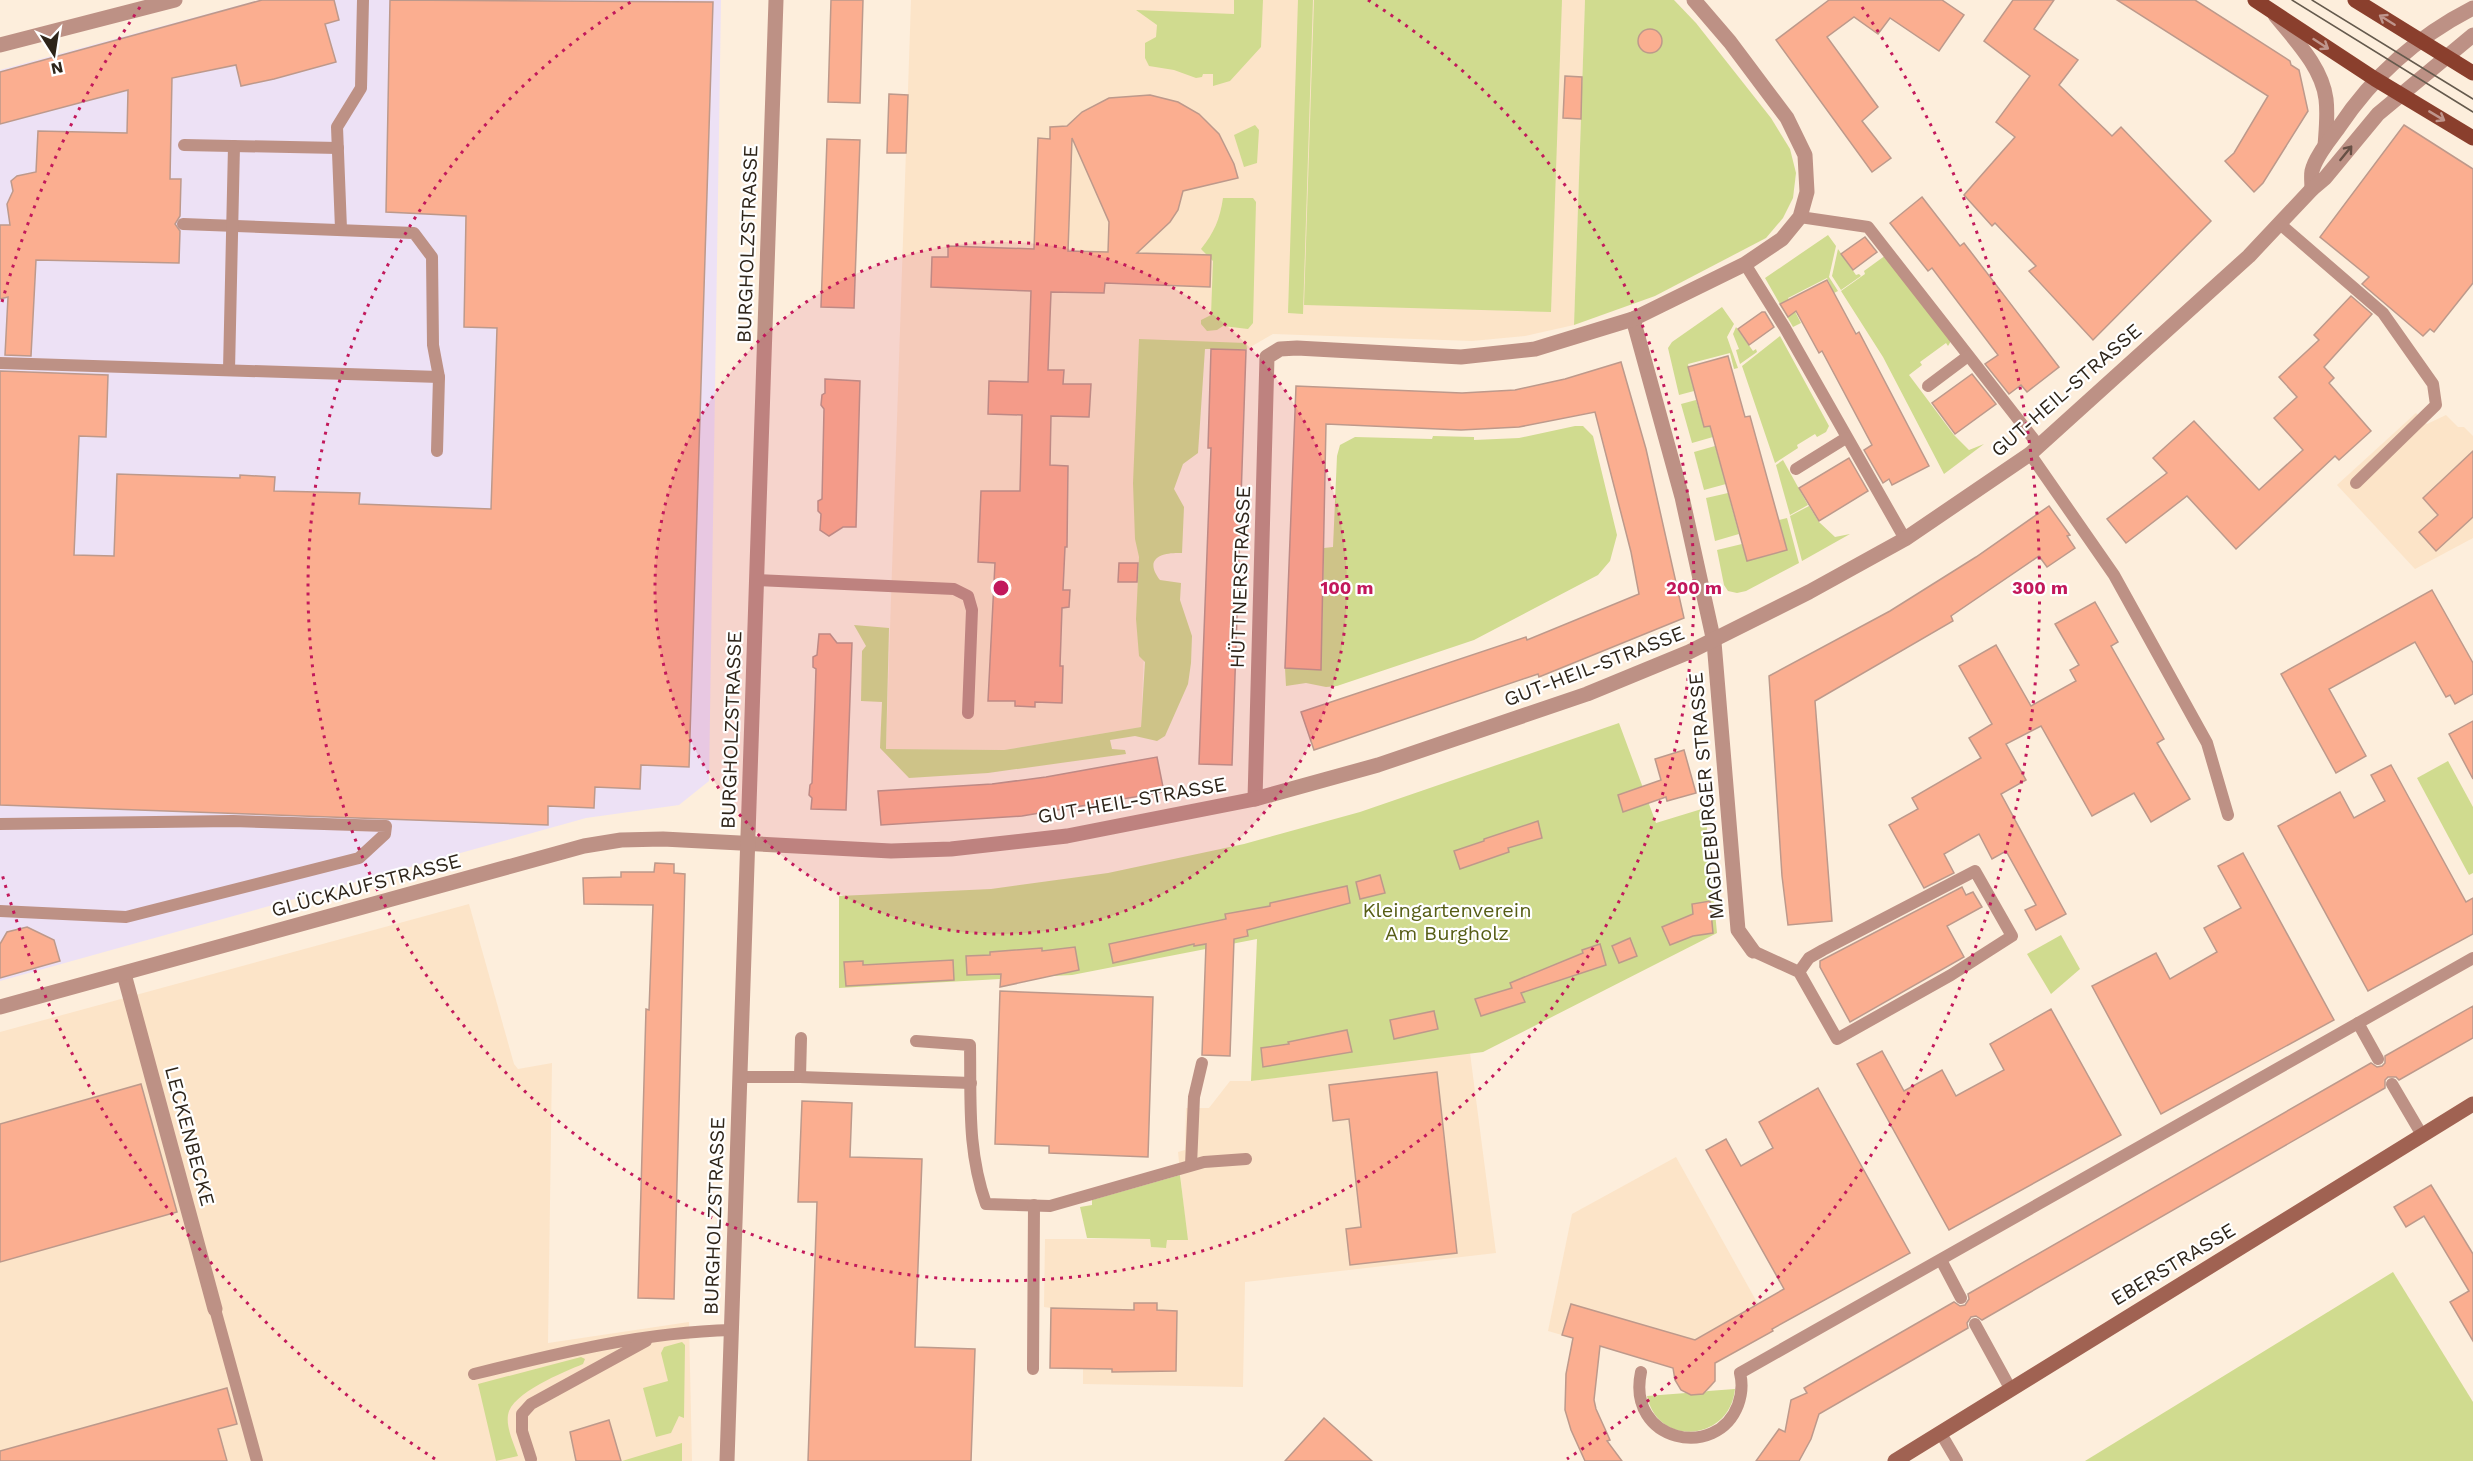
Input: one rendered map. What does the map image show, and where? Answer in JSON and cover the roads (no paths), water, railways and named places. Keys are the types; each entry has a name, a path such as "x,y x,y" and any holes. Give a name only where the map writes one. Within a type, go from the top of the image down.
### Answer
{"main road":[{"path":"2255,0 2375,79 2473,138"},
{"path":"2355,0 2473,73"}],"street":[{"path":"0,45 175,0"},
{"name":"BURGHOLZSTRASSE","path":"727,1461 776,0"},
{"path":"1633,319 1745,264 1782,239 1800,217 1807,192 1805,155 1787,118 1730,42 1694,0"},
{"path":"2312,189 2312,171 2325,146 2356,101 2375,79 2419,41 2473,8"},
{"path":"2273,12 2316,68 2324,88 2325,146"},
{"name":"GUT-HEIL-STRASSE","path":"748,845 891,850 951,849 1067,836 1255,799 1378,765 1485,730 1587,694 1714,642 1905,539 2035,450 2173,327 2276,228 2325,178 2378,114 2473,35"},
{"name":"HÜTTNERSTRASSE","path":"1255,799 1267,357 1280,349 1297,348 1461,357 1482,355 1534,349 1633,319"},
{"name":"MAGDEBURGER STRASSE","path":"1633,319 1682,497 1714,642 1738,930 1753,951"},
{"name":"GLÜCKAUFSTRASSE","path":"0,1007 584,846 621,840 663,839 748,845"},
{"name":"LECKENBECKE","path":"124,974 215,1309"},
{"name":"EBERSTRASSE","path":"1895,1461 2473,1104"}],"lane":[{"path":"340,230 337,127 361,88 363,0"},
{"path":"184,145 338,148"},
{"path":"229,370 234,146"},
{"path":"1800,217 1868,227 1968,356 2035,450 2114,575 2207,743 2228,815"},
{"path":"183,224 232,224 414,233 432,257 433,345 439,377 437,451"},
{"path":"2276,228 2382,313 2433,384 2436,405 2355,483"},
{"path":"1745,264 1785,328 1905,539"},
{"path":"1928,386 1968,356"},
{"path":"0,363 439,377"},
{"path":"1796,469 1846,438"},
{"path":"758,580 954,589 968,596 972,610 968,713"},
{"path":"0,824 233,821 386,826 385,834 359,858 126,917 3,909"},
{"path":"1753,951 1799,972 1838,1039 1951,975 2012,936 1975,871 1822,950 1809,958 1799,972"},
{"path":"1641,1372 1639,1393 1647,1418 1663,1433 1677,1439 1702,1440 1717,1434 1734,1417 1742,1393 1740,1373 2473,958"},
{"path":"2358,1023 2378,1059"},
{"path":"800,1077 801,1038"},
{"path":"916,1041 970,1045 971,1143 978,1183 986,1204 1050,1206 1191,1165 1246,1159"},
{"path":"1191,1165 1194,1097 1202,1063"},
{"path":"740,1077 971,1083"},
{"path":"2392,1084 2422,1135"},
{"path":"1033,1369 1034,1205"},
{"path":"1941,1260 1961,1298"},
{"path":"215,1309 257,1461"},
{"path":"1975,1324 2010,1388"},
{"path":"474,1374 599,1345 696,1330 732,1330"},
{"path":"531,1459 522,1431 522,1414 531,1404 655,1336"},
{"path":"1940,1432 1957,1461"}],"tram line":[{"path":"2292,0 2473,112"},
{"path":"2312,0 2473,99"}],"park label":[{"name":"Kleingartenverein Am Burgholz","path":"1447,922"}]}
